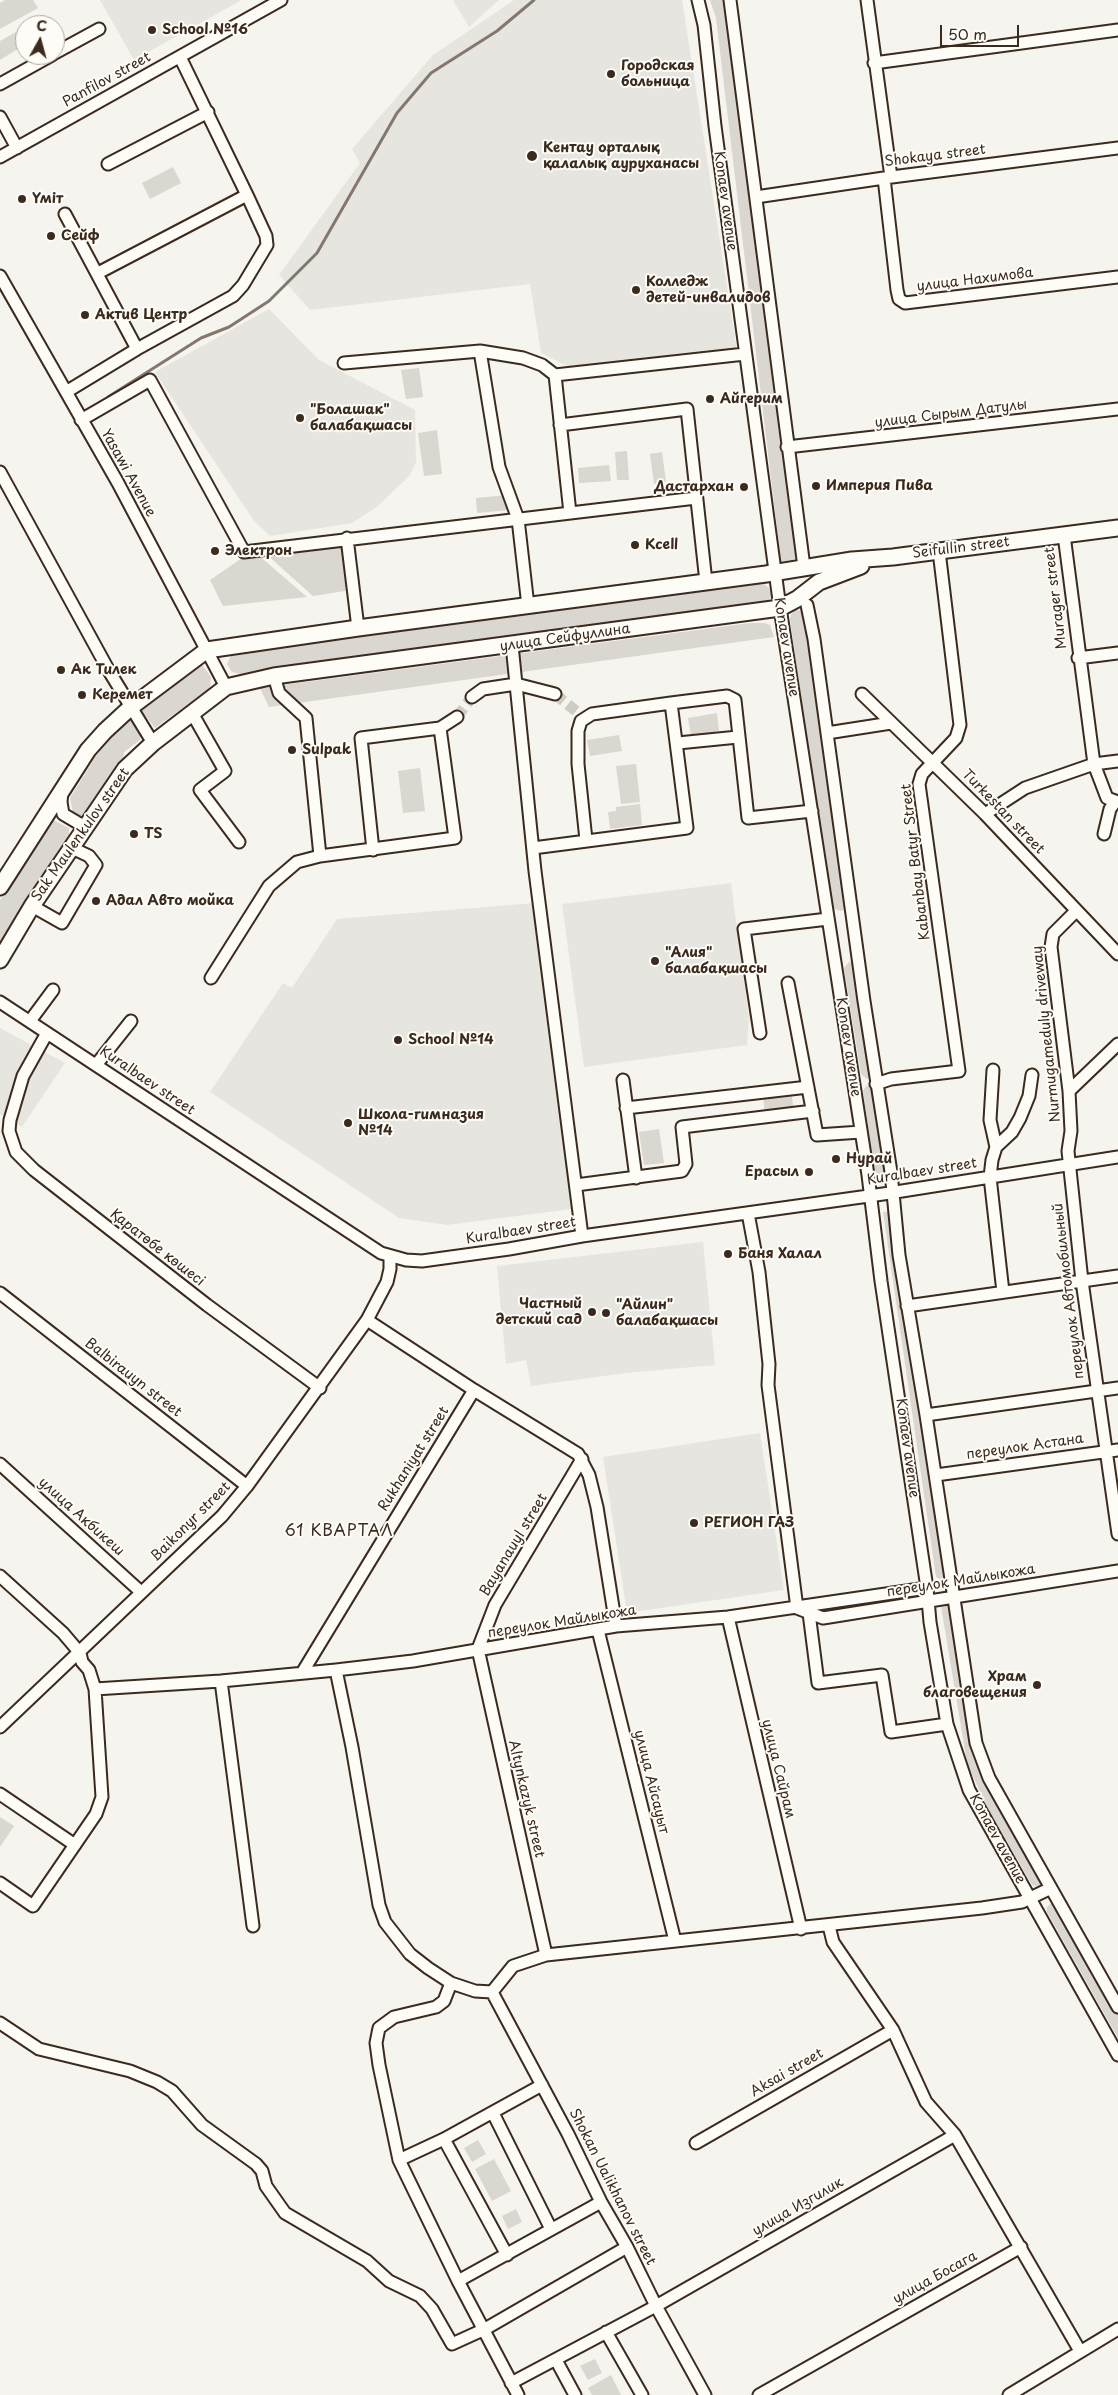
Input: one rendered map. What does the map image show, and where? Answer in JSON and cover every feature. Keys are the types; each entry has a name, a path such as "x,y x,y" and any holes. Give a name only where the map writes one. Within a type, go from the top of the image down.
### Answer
{"main road":[{"name":"Seifullin street","path":"804,567 1118,528"},
{"name":"улица Сейфуллина","path":"226,687 274,676 780,608 806,599 819,582 844,571 893,557"},
{"path":"0,887 88,750 105,730 131,707 207,650 804,567"},
{"name":"Konaev avenue","path":"804,567 806,599"},
{"name":"Sak Maulenkulov street","path":"0,960 32,906 125,769 153,743 226,687"}],"street":[{"name":"Panfilov street","path":"0,157 149,72 180,57 281,0"},
{"name":"Konaev avenue","path":"698,0 704,25 745,354 780,608 861,1132 947,1724 970,1790 1118,2055"},
{"name":"Konaev avenue","path":"730,0 804,567"},
{"path":"867,0 888,177"},
{"path":"65,47 98,29"},
{"path":"874,63 1118,30"},
{"path":"66,392 137,349 233,296 243,286 266,245 266,236 180,57"},
{"path":"0,84 34,65"},
{"path":"108,164 208,112"},
{"path":"0,117 18,148"},
{"name":"Shokaya street","path":"756,197 888,177 1118,148"},
{"name":"улица Нахимова","path":"888,177 898,295 905,303 1118,277"},
{"path":"98,273 247,195"},
{"path":"65,214 137,349"},
{"name":"Yasawi Avenue","path":"0,276 118,483 226,687"},
{"path":"344,363 480,351 523,358 542,365 555,375 745,354"},
{"path":"480,351 499,467 518,519 528,606"},
{"path":"555,375 570,513"},
{"path":"81,420 150,380 244,552 347,538 696,498"},
{"path":"560,425 687,409 706,582"},
{"name":"улица Сырым Датулы","path":"788,447 1118,409"},
{"path":"0,472 109,671 153,743"},
{"name":"Murager street","path":"1064,535 1078,658 1094,764 1107,798 1116,802"},
{"path":"347,538 358,628"},
{"name":"Kabanbay Batyr Street","path":"876,1084 891,1079 959,1071 919,784 922,774 956,738 960,716 939,551"},
{"name":"Konaev avenue","path":"806,599 814,639 907,1306 936,1475 973,1723 982,1762 1049,1889 1118,2008"},
{"path":"512,645 533,848 582,1236"},
{"name":"Murager street","path":"1078,658 1118,653"},
{"path":"274,676 279,693 306,718 320,856"},
{"path":"472,697 483,689 516,684 555,694"},
{"name":"Turkestan street","path":"862,694 985,814 1118,954"},
{"path":"586,840 578,764 578,716 672,703 731,697 734,700 748,818 812,811"},
{"path":"533,848 687,828 672,703"},
{"path":"192,713 225,770 200,790 239,842"},
{"path":"374,850 361,738 440,728 456,717"},
{"path":"827,733 891,723"},
{"path":"211,978 269,886 297,862 320,856 455,838 440,728"},
{"path":"678,743 738,736"},
{"path":"985,814 1025,788 1094,764 1118,761"},
{"path":"62,790 63,814 85,828"},
{"path":"1104,834 1106,819 1116,802"},
{"path":"32,906 62,923 96,865 89,856 72,848"},
{"name":"Nurmugameduly driveway","path":"1069,1163 1068,1151 1071,1117 1052,940 1059,926 1076,911"},
{"path":"760,1033 744,929 828,919"},
{"path":"788,982 817,1135 861,1132"},
{"path":"30,1022 54,990"},
{"name":"Kuralbaev street","path":"0,1002 323,1216 390,1257 422,1261 509,1250 582,1236 892,1193 1069,1163 1118,1157"},
{"path":"96,1065 131,1021"},
{"path":"5,1118 23,1076 47,1033"},
{"path":"1069,1091 1118,1044"},
{"path":"992,1070 990,1120 996,1147 990,1177 1003,1292"},
{"path":"996,1147 1012,1132 1020,1118 1029,1096 1032,1075"},
{"path":"623,1080 636,1178"},
{"path":"626,1108 808,1087"},
{"path":"576,1185 682,1171 685,1169 682,1126 813,1111"},
{"name":"Қаратөбе көшесі","path":"5,1118 11,1143 16,1152 34,1170 207,1305 320,1388"},
{"name":"переулок Автомобильный","path":"1069,1163 1096,1391 1112,1451 1118,1534"},
{"path":"748,1213 759,1272 769,1364 768,1385 797,1608 831,1600 927,1588"},
{"name":"Baikonyr street","path":"0,1726 80,1653 141,1592 222,1516 247,1486 320,1388 367,1320 387,1282 390,1257"},
{"path":"907,1306 1118,1276"},
{"name":"Balbirauyn street","path":"0,1293 247,1486"},
{"path":"367,1320 474,1390 578,1454 589,1475 597,1507 616,1626"},
{"path":"926,1414 1118,1388"},
{"name":"Rukhaniyat street","path":"302,1673 474,1390"},
{"name":"переулок Астана","path":"936,1475 1112,1451"},
{"name":"Bayanauyl street","path":"478,1649 495,1605 582,1459"},
{"name":"улица Акбикеш","path":"0,1464 141,1592"},
{"name":"переулок Майлыкожа","path":"95,1689 221,1681 336,1670 413,1661 616,1626 728,1617 797,1608 823,1618 1118,1570"},
{"path":"0,1576 63,1634 80,1653 95,1689 102,1797 96,1814 33,1906 0,1883"},
{"path":"809,1613 818,1683 882,1675 891,1732 947,1724"},
{"name":"улица Сайрам","path":"728,1617 801,1929"},
{"name":"улица Айсауыт","path":"598,1630 675,1941"},
{"name":"Altynkazyk street","path":"478,1649 546,1955"},
{"path":"336,1670 382,1914 397,1940 410,1954 452,1983 475,1991 492,1992 512,1966 546,1955 982,1908 1030,1900 1049,1889"},
{"path":"221,1681 254,1926"},
{"path":"0,1794 75,1845"},
{"path":"829,1926 833,1942 893,2030 926,2102 954,2135 1080,2351"},
{"path":"452,1983 444,2001 436,2007 394,2017 376,2032 379,2065 399,2160 458,2281 518,2395"},
{"name":"Shokan Ualikhanov street","path":"492,1992 542,2085 601,2202 627,2247 656,2306 705,2395"},
{"path":"0,2023 39,2049 130,2071 157,2082 172,2091 202,2125 256,2164 262,2172 266,2186 285,2213 367,2261 389,2281 420,2296 432,2308 452,2344 485,2330 627,2247"},
{"name":"Aksai street","path":"696,2143 893,2030"},
{"path":"399,2160 444,2139 542,2085"},
{"path":"492,2113 551,2229"},
{"name":"улица Изгилик","path":"511,2383 656,2306 954,2135"},
{"path":"444,2139 507,2256"},
{"path":"458,2281 507,2256 601,2202"},
{"name":"улица Босага","path":"759,2395 1021,2247"},
{"path":"1009,2395 1118,2329"},
{"path":"606,2332 642,2395"},
{"path":"556,2360 574,2395"}],"shaded area":[{"path":"5,0 33,0 38,8 25,15 15,15 15,21 0,29 0,3"},
{"name":"School №16","path":"100,0 242,0 134,60"},
{"path":"453,0 499,0 469,27"},
{"name":"Кентау орталық қалалық ауруханасы","path":"514,0 682,0 737,350 573,369 541,353 530,284 310,310 279,275 360,163 352,149 433,55"},
{"path":"710,0 728,0 798,558 781,562 716,18"},
{"path":"15,33 15,51 0,60 0,41"},
{"path":"173,167 181,183 150,199 142,183"},
{"name":"\"Болашак\" балабақшасы","path":"269,309 319,360 415,410 416,462 410,475 377,507 352,523 270,536 254,521 155,372"},
{"path":"419,368 423,397 406,399 401,370"},
{"path":"437,430 442,474 424,476 418,433"},
{"path":"627,451 629,480 617,480 615,452"},
{"path":"662,452 666,482 654,484 650,454"},
{"path":"609,465 611,481 579,483 578,468"},
{"path":"507,495 509,510 477,513 476,498"},
{"path":"344,543 351,590 313,596 266,554"},
{"path":"257,554 307,597 223,606 210,580 245,556"},
{"path":"764,584 769,588 771,596 768,604 245,675 232,672 227,664 232,654 247,650"},
{"path":"795,610 804,611 807,616 847,908 841,911 832,908 830,902 790,619 791,614"},
{"path":"750,623 770,625 774,637 269,707 260,688"},
{"path":"200,662 211,677 210,688 155,728 141,710 142,706"},
{"path":"717,713 719,731 691,736 688,718"},
{"path":"132,718 141,732 140,740 124,752 123,759 88,815 81,819 73,813 70,798 103,745"},
{"path":"619,735 622,751 590,756 587,740"},
{"path":"636,764 640,802 621,804 616,766"},
{"path":"420,768 425,811 403,813 398,771"},
{"path":"640,804 642,825 610,829 608,812 616,811 616,807"},
{"path":"53,820 69,828 69,836 0,945 0,900"},
{"name":"\"Алия\" балабақшасы","path":"731,883 749,1019 747,1045 584,1067 562,904"},
{"name":"School №14","path":"535,903 572,1209 447,1225 399,1218 210,1092 283,983 292,988 337,919"},
{"path":"849,962 855,964 871,1077 867,1079 861,1074 844,968"},
{"path":"0,1028 65,1063 22,1127 0,1114"},
{"path":"872,1085 886,1177 881,1180 875,1176 863,1091 866,1086"},
{"path":"791,1090 794,1112 765,1116 763,1094"},
{"path":"659,1129 664,1163 644,1165 639,1132"},
{"path":"893,1211 946,1579 943,1581 936,1577 883,1212"},
{"name":"\"Айлин\" балабақшасы","path":"703,1242 715,1365 626,1373 531,1386 526,1360 506,1364 497,1266"},
{"path":"760,1433 784,1590 627,1613 603,1457"},
{"path":"949,1602 975,1740 1042,1883 1039,1887 1032,1885 988,1809 967,1763 941,1606"},
{"path":"0,1817 14,1826 0,1847"},
{"path":"1050,1904 1054,1904 1118,2010 1118,2038 1047,1912 1047,1907"},
{"path":"478,2140 486,2154 472,2162 464,2148"},
{"path":"494,2159 511,2191 492,2201 475,2169"},
{"path":"516,2209 522,2222 508,2229 502,2216"},
{"path":"595,2359 602,2373 588,2380 580,2366"},
{"path":"611,2375 621,2395 592,2395 588,2388"}],"waterway":[{"path":"108,397 201,338 229,327 269,301 317,253 397,113 431,73 497,31 534,0"}],"tunnel":[{"path":"555,694 576,711"},
{"path":"457,717 472,697"}],"place":[{"name":"School №16","path":"152,30"},
{"name":"Городская больница","path":"611,74"},
{"name":"Кентау орталық қалалық ауруханасы","path":"532,156"},
{"name":"Үміт","path":"22,199"},
{"name":"Сейф","path":"51,236"},
{"name":"Колледж детей-инвалидов","path":"636,290"},
{"name":"Актив Центр","path":"85,315"},
{"name":"Айгерим","path":"710,399"},
{"name":"\"Болашак\" балабақшасы","path":"300,418"},
{"name":"Империя Пива","path":"816,486"},
{"name":"Дастархан","path":"744,487"},
{"name":"Kcell","path":"635,545"},
{"name":"Электрон","path":"215,551"},
{"name":"Ак Тилек","path":"61,670"},
{"name":"Керемет","path":"82,695"},
{"name":"Sulpak","path":"292,750"},
{"name":"TS","path":"134,834"},
{"name":"Адал Авто мойка","path":"96,901"},
{"name":"\"Алия\" балабақшасы","path":"655,961"},
{"name":"School №14","path":"398,1040"},
{"name":"Школа-гимназия №14","path":"348,1123"},
{"name":"Нурай","path":"836,1159"},
{"name":"Ерасыл","path":"809,1172"},
{"name":"Баня Халал","path":"728,1254"},
{"name":"Частный детский сад","path":"592,1312"},
{"name":"\"Айлин\" балабақшасы","path":"606,1313"},
{"name":"РЕГИОН ГАЗ","path":"694,1523"},
{"name":"Храм благовещения","path":"1037,1685"}],"district":[{"name":"61 КВАРТАЛ","path":"339,1532"}]}
